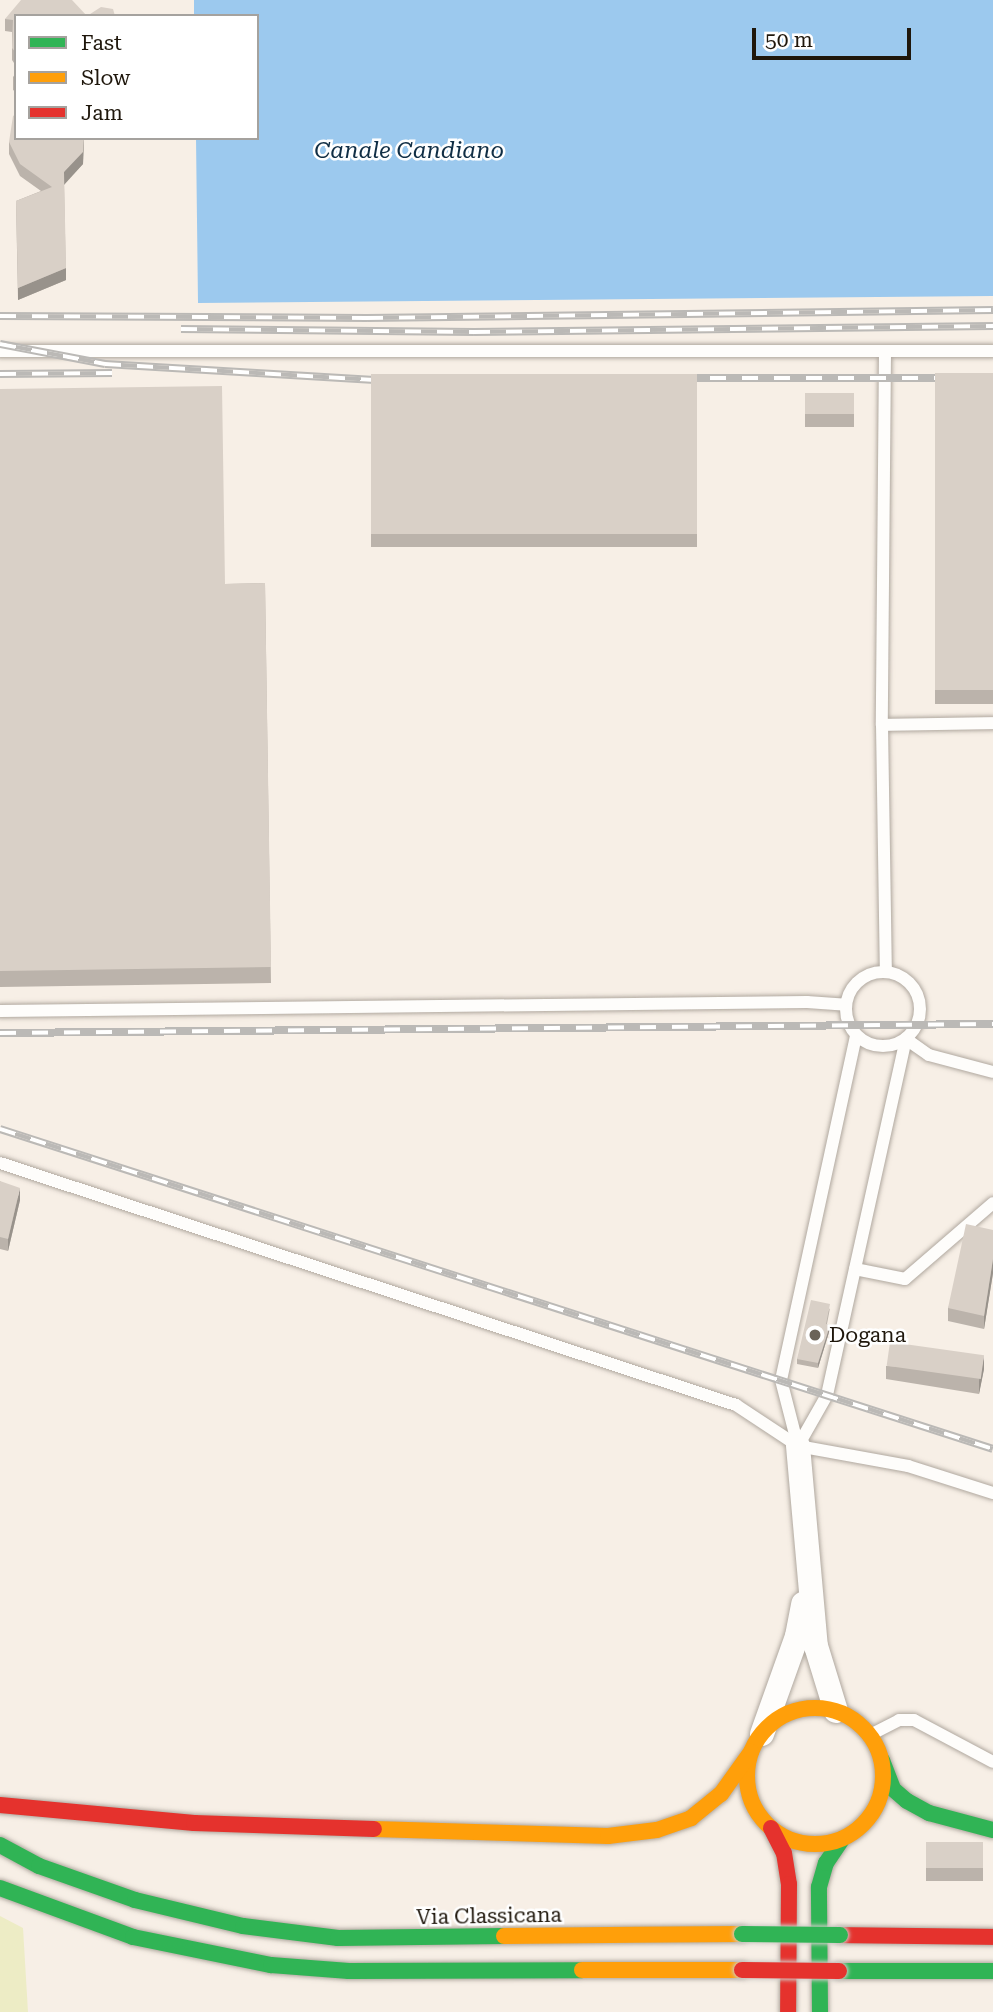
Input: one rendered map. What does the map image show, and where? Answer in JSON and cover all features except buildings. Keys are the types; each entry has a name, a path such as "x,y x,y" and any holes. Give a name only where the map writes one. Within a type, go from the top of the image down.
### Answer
{"main road":[{"path":"0,1805 194,1823 608,1836 657,1830 691,1818 721,1794 756,1743 795,1711 836,1711 870,1735 894,1789 907,1801 929,1813 993,1830"},
{"path":"756,1743 749,1793 784,1853 789,1884 788,2012"},
{"path":"820,2012 819,1887 826,1863 842,1839 861,1827 879,1800 881,1757"},
{"path":"771,1828 805,1844 842,1839"},
{"name":"Via Classicana","path":"0,1845 39,1866 135,1900 243,1926 338,1938 742,1934 993,1937"},
{"path":"0,1888 133,1937 271,1965 349,1971 990,1971"}],"street":[{"path":"797,1446 807,1583 816,1646 836,1711"},
{"path":"756,1743 797,1636 807,1583"}],"lane":[{"path":"0,351 993,351"},
{"path":"885,353 882,725 886,972"},
{"path":"882,725 993,723"},
{"path":"874,972 886,972 908,981 920,1001 918,1024 906,1039 827,1395 797,1446 780,1380 856,1035 846,1005 855,984 874,972"},
{"path":"0,1011 807,1002 846,1005"},
{"path":"856,1035 874,1046 906,1039 929,1055 993,1072"},
{"path":"0,1164 736,1405 797,1446 908,1466 993,1493"},
{"path":"855,1269 905,1279 993,1203"},
{"path":"870,1735 899,1720 914,1720 993,1762"}],"green space":[{"path":"0,1916 23,1928 28,2012 0,2012"}],"water":[{"name":"Canale Candiano","path":"194,0 993,0 993,296 198,303 196,140 259,140 259,14 194,14"}],"railway":[{"path":"0,316 367,318 993,310"},
{"path":"181,329 474,332 993,326"},
{"path":"0,344 105,364 391,381"},
{"path":"0,374 112,373"},
{"path":"678,378 993,378"},
{"path":"0,1033 993,1024"},
{"path":"0,1129 993,1449"}],"traffic: fast":[{"path":"882,1760 893,1789 907,1801 929,1813 993,1830"},
{"path":"820,2012 819,1887 826,1863 842,1839"},
{"path":"0,1845 39,1866 135,1900 243,1926 338,1938 504,1936"},
{"path":"0,1888 133,1937 271,1965 349,1971 582,1970"},
{"path":"742,1934 840,1935"},
{"path":"839,1971 993,1971"}],"traffic: slow":[{"path":"815,1708 841,1713 863,1728 878,1750 883,1776 878,1802 863,1824 841,1839 815,1844 789,1839 767,1824 752,1802 747,1776 752,1750 767,1728 789,1713 815,1708"},
{"path":"374,1829 608,1836 657,1830 691,1818 721,1794 751,1752"},
{"path":"504,1936 742,1934"},
{"path":"582,1970 742,1970"}],"traffic: jam":[{"path":"0,1805 194,1823 374,1829"},
{"path":"771,1828 784,1853 789,1884 788,2012"},
{"path":"840,1935 993,1937"},
{"path":"742,1970 839,1971"}],"place":[{"name":"Dogana","path":"815,1335"}]}
